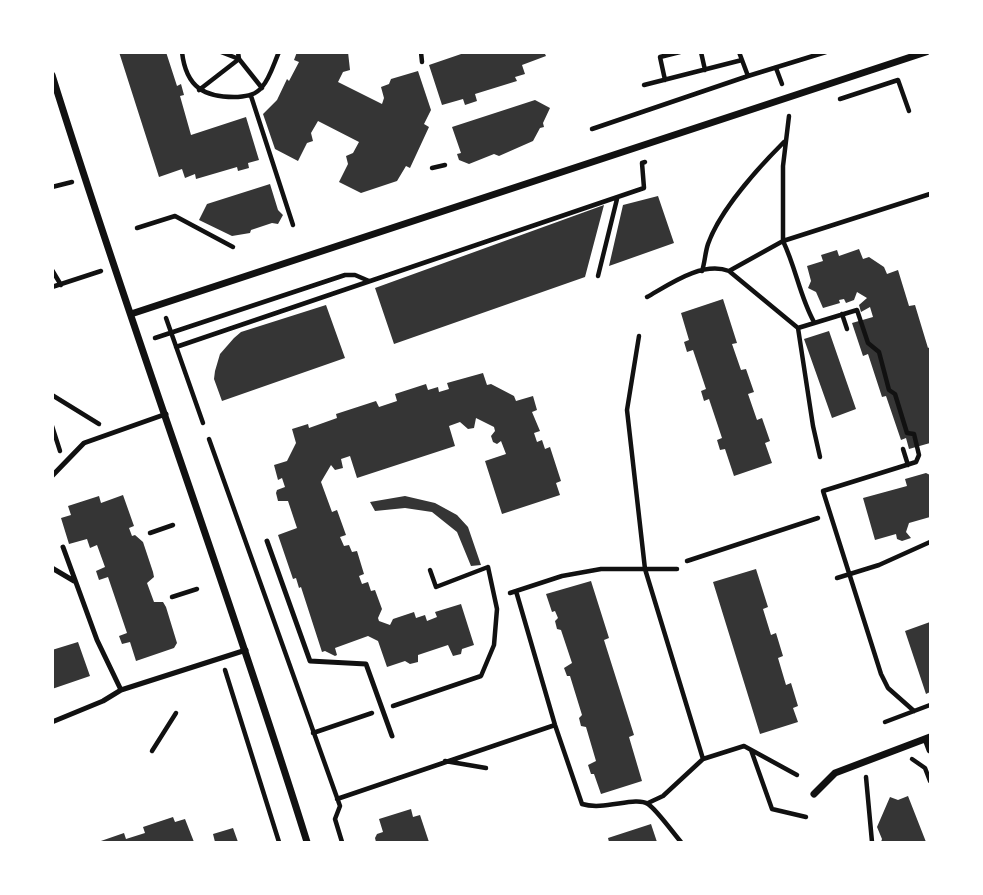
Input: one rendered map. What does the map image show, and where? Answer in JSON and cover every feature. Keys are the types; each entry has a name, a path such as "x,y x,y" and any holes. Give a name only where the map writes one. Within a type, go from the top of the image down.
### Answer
{"street":[{"path":"131,314 926,52"},
{"path":"52,75 246,650 307,842"},
{"path":"814,794 835,773 928,738 930,750"}],"lane":[{"path":"52,476 84,443 166,414"},
{"path":"267,541 310,661 366,664 392,736"},
{"path":"63,547 97,640 121,690"},
{"path":"52,568 74,581"},
{"path":"52,722 103,701 121,690 246,650"}],"path":[{"path":"182,52 183,65 199,90 212,96 251,96 262,88 279,52"},
{"path":"221,52 238,56 262,88"},
{"path":"421,52 422,62"},
{"path":"665,80 660,57 680,52"},
{"path":"701,52 705,70"},
{"path":"739,52 748,76"},
{"path":"592,129 826,52"},
{"path":"199,90 238,56"},
{"path":"645,85 742,60"},
{"path":"834,101 898,80 909,111"},
{"path":"251,96 293,225"},
{"path":"777,120 792,115 785,141 783,241 794,264 807,309 814,323"},
{"path":"702,271 708,243 727,211 753,174 785,141"},
{"path":"176,347 644,188 642,163 654,159"},
{"path":"432,168 445,164"},
{"path":"729,271 783,241 930,194"},
{"path":"597,276 617,198"},
{"path":"137,228 175,216 233,247"},
{"path":"52,287 116,267"},
{"path":"647,297 681,278 718,267 729,271 798,328 820,457"},
{"path":"52,270 61,285"},
{"path":"155,338 345,275 355,275 369,281"},
{"path":"798,328 856,310 868,343 878,352 889,390 895,394 907,433 914,434 919,455 916,462 823,491 881,674 888,688 915,711"},
{"path":"842,314 847,329"},
{"path":"166,318 203,423"},
{"path":"639,336 627,410 645,569 703,759"},
{"path":"52,395 99,425"},
{"path":"209,439 340,806 335,819 342,842"},
{"path":"902,449 908,465"},
{"path":"687,561 818,518"},
{"path":"150,533 173,525"},
{"path":"838,578 879,565 930,542"},
{"path":"390,707 481,676 494,645 497,609 488,567 436,587 430,570"},
{"path":"677,569 601,569 562,576 513,592 582,804 594,808 634,801 648,803 663,796 703,759 744,746 797,775"},
{"path":"172,597 197,589"},
{"path":"221,657 279,842"},
{"path":"885,722 930,705"},
{"path":"313,733 377,711"},
{"path":"152,751 176,713"},
{"path":"337,799 555,725"},
{"path":"751,750 772,809 806,817"},
{"path":"900,763 911,759 925,768 930,781"},
{"path":"444,761 486,768"},
{"path":"872,842 866,775 877,771"},
{"path":"648,803 681,842"}],"building":[{"path":"119,52 166,52 177,86 181,84 184,95 180,96 191,135 246,117 259,160 248,163 249,168 238,171 237,167 196,179 195,174 185,178 182,169 159,177"},
{"path":"297,52 348,52 350,70 343,72 338,82 382,104 384,98 381,87 389,84 391,79 418,71 431,110 424,124 429,127 410,168 406,166 397,181 361,193 339,182 348,164 346,156 353,153 359,142 318,121 311,133 313,141 307,143 298,161 275,149 263,114 277,100 287,79 289,81 299,62 294,60"},
{"path":"467,52 544,52 546,56 522,65 525,74 515,77 517,81 475,94 477,101 465,105 463,99 442,105 429,65"},
{"path":"535,100 550,108 543,123 544,127 540,128 533,141 499,156 494,154 469,164 459,160 457,154 461,153 452,127"},
{"path":"270,184 278,210 283,215 278,224 272,223 251,230 250,233 232,236 199,220 207,204"},
{"path":"658,196 674,243 609,266 623,205"},
{"path":"604,205 585,277 394,344 375,288"},
{"path":"859,249 863,259 869,257 884,267 887,274 898,270 909,306 915,305 928,348 930,347 930,443 909,449 906,438 901,440 886,396 882,397 868,354 863,356 852,323 873,317 870,307 861,312 859,305 867,298 857,292 854,300 846,303 844,299 839,300 840,303 823,308 816,292 808,288 811,281 807,266 823,261 821,255 837,250 839,256"},
{"path":"723,299 737,343 732,344 741,370 746,369 754,392 748,394 757,420 762,418 770,441 765,443 772,463 734,476 725,449 720,450 717,440 722,438 709,399 704,401 701,391 706,389 693,350 687,352 684,342 689,340 681,313"},
{"path":"326,305 345,358 222,401 214,379 215,371 220,354 234,338 241,332"},
{"path":"829,331 856,409 832,418 804,339"},
{"path":"483,373 487,385 491,384 514,396 516,401 533,396 537,410 532,412 540,431 534,433 537,442 542,440 545,449 550,447 561,481 556,483 560,495 502,514 485,461 506,454 501,441 497,444 493,442 491,436 495,431 494,427 476,418 474,428 468,429 460,422 449,426 455,446 357,478 350,456 341,459 343,468 335,470 331,465 321,482 332,512 337,510 346,535 340,537 344,546 349,545 352,552 357,551 364,574 359,576 362,584 368,582 371,591 375,590 382,609 379,621 390,625 393,619 414,612 416,618 425,615 427,621 437,617 435,612 461,604 474,645 453,656 448,645 418,655 418,662 410,664 405,661 387,667 378,641 368,636 335,648 335,656 322,652 301,587 299,588 296,578 293,579 278,535 297,528 288,501 278,501 277,490 285,487 282,478 278,480 274,465 287,461 296,443 292,429 308,424 309,428 337,418 336,414 376,401 379,407 397,401 395,394 426,384 428,390 438,387 439,392 449,389 447,383"},
{"path":"926,473 930,475 930,517 909,523 906,532 911,538 902,541 897,539 896,534 875,540 863,498 907,486 905,479"},
{"path":"123,495 134,526 129,528 132,536 135,535 143,542 153,572 154,577 147,583 154,602 163,602 166,607 177,643 174,648 136,661 130,642 122,644 119,636 127,633 108,577 99,580 96,571 105,567 97,545 90,548 87,539 69,544 61,518 71,515 68,506 99,496 101,503"},
{"path":"405,496 435,503 457,515 468,527 481,565 471,566 457,532 432,512 405,508 375,511 370,502"},
{"path":"756,569 768,607 763,609 771,635 776,633 783,656 778,658 786,685 791,683 798,706 793,708 798,722 760,734 713,582"},
{"path":"591,581 609,638 604,640 634,735 629,737 642,781 601,794 588,765 596,761 586,727 581,726 579,718 582,715 570,676 567,676 564,668 572,663 561,630 557,629 555,621 558,618 555,611 552,612 546,594"},
{"path":"930,622 930,692 926,694 905,631"},
{"path":"78,642 90,676 52,689 52,650"},
{"path":"908,796 926,842 881,842 877,827 890,797 898,800"},
{"path":"411,809 413,817 420,815 429,842 376,842 377,834 383,832 379,819"},
{"path":"173,817 175,822 185,819 194,842 98,842 124,833 126,839 145,833 143,827"},
{"path":"651,824 657,842 609,842 608,838"},
{"path":"233,828 238,842 215,842 213,834"}]}
